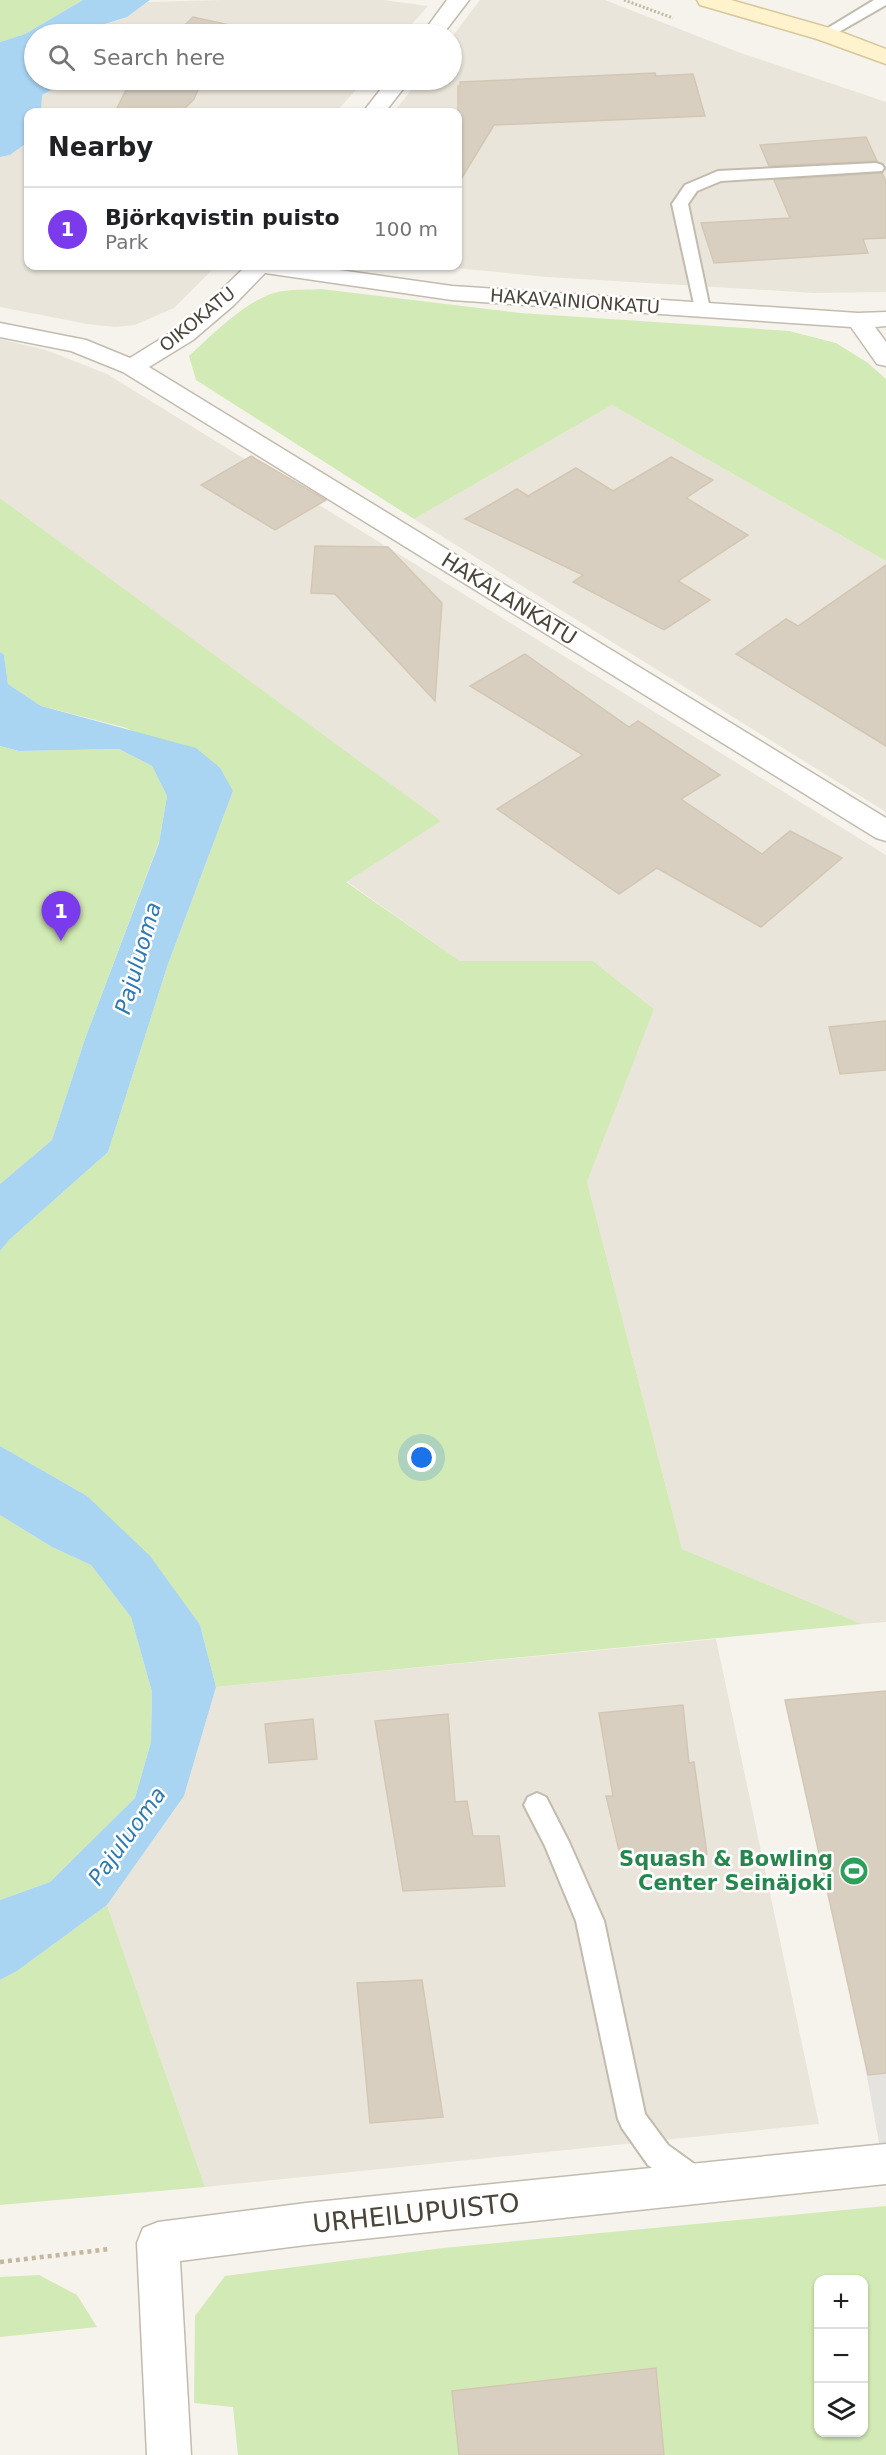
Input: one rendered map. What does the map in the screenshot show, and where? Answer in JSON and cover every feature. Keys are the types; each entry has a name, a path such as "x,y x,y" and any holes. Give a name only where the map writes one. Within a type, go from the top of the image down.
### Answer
{"street":[{"path":"440,24 458,0"},
{"path":"708,0 821,33 886,57"},
{"path":"756,0 821,33"},
{"path":"377,108 391,90"},
{"name":"OIKOKATU","path":"132,367 184,334 225,300 255,270"},
{"name":"HAKAVAINIONKATU","path":"293,270 452,293 858,320 886,319"},
{"path":"858,320 886,359"},
{"name":"HAKALANKATU","path":"0,330 77,345 132,367 886,831"},
{"name":"URHEILUPUISTO","path":"158,2243 306,2224 886,2164"},
{"path":"158,2243 169,2455"}],"lane":[{"path":"821,33 884,0"},
{"path":"702,309 680,204 691,188 718,176 876,168"},
{"path":"537,1805 556,1842 590,1921 632,2119 658,2155 698,2184"}],"path":[{"path":"0,2262 158,2243"}],"shaded area":[{"path":"383,0 428,6 412,24 105,24 127,17 148,2"},
{"path":"480,0 605,0 738,52 886,102 886,292 814,293 548,277 462,269 462,108 397,108 411,90 462,90 462,24"},
{"path":"52,90 356,90 340,108 41,108 42,95"},
{"path":"24,145 24,270 212,270 174,308 135,325 115,327 87,324 0,307 0,157 10,155"},
{"path":"0,339 46,350 107,374 886,855 886,1622 862,1624 682,1549 587,1182 653,1008 593,961 460,961 346,881 440,821 0,498"},
{"path":"612,405 886,561 886,812 414,519"},
{"path":"716,1639 819,2124 205,2187 107,1905 184,1796 216,1687"},
{"path":"886,2042 886,2164 883,2164 861,2044"}],"green space":[{"path":"0,0 83,0 42,24 24,24 24,34 0,42"},
{"path":"321,289 520,313 789,331 836,343 868,363 886,379 886,561 612,405 414,519 196,380 189,356 220,327 245,308 271,294 283,291"},
{"path":"0,498 441,821 346,882 460,961 593,961 654,1009 587,1182 682,1549 862,1624 216,1687 200,1625 87,1496 0,1446 0,1251 9,1240 108,1152 168,964 233,791 127,728 41,706 8,684 4,656 0,652"},
{"path":"0,746 19,751 119,749 152,766 167,796 159,842 85,1039 52,1140 0,1184"},
{"path":"0,1515 52,1547 91,1565 131,1617 152,1692 151,1742 135,1798 50,1882 0,1900"},
{"path":"107,1905 205,2187 0,2205 0,1980 17,1971"},
{"path":"886,2206 886,2455 664,2455 655,2368 453,2391 459,2455 238,2455 233,2407 194,2403 195,2316 225,2276 443,2248"},
{"path":"39,2275 77,2295 97,2327 0,2337 0,2277"}],"water":[{"path":"83,0 150,0 127,17 105,24 42,24"},
{"path":"24,34 24,90 52,90 42,95 41,108 24,108 24,145 10,155 0,157 0,42"},
{"name":"Pajuluoma","path":"0,652 4,655 8,684 41,706 196,748 220,768 233,791 168,964 108,1152 9,1240 0,1251 0,1184 52,1140 85,1039 159,843 167,796 152,766 119,749 19,751 0,746"},
{"name":"Pajuluoma","path":"0,1446 87,1496 150,1556 200,1625 216,1687 184,1796 107,1905 17,1971 0,1980 0,1900 50,1882 135,1798 151,1742 152,1692 131,1617 91,1565 52,1547 0,1515"}],"building":[{"path":"193,17 225,24 186,24"},
{"path":"655,73 656,76 693,74 705,116 494,125 462,177 462,108 458,108 458,90 462,90 462,82"},
{"path":"126,90 198,90 194,99 185,108 117,108"},
{"path":"866,137 877,161 769,166 760,145"},
{"path":"882,173 886,181 886,238 863,239 868,253 714,263 701,223 790,218 774,180"},
{"path":"251,456 326,500 275,530 201,485"},
{"path":"671,457 713,480 686,498 748,535 678,581 710,600 664,630 573,582 583,575 465,519 517,489 528,496 576,468 613,491"},
{"path":"315,546 388,547 442,603 435,701 335,594 311,593"},
{"path":"886,565 886,746 736,654 786,619 798,626"},
{"path":"525,654 629,727 638,721 720,775 681,799 762,854 790,831 842,858 761,927 657,868 619,894 497,809 583,755 470,686"},
{"path":"886,1021 886,1070 840,1074 829,1027"},
{"name":"Squash & Bowling Center Seinäjoki","path":"886,1691 886,2073 868,2075 785,1700"},
{"path":"683,1705 689,1763 694,1762 707,1854 621,1859 606,1796 613,1796 599,1713"},
{"path":"448,1714 455,1802 467,1801 473,1836 499,1836 505,1886 403,1891 375,1721"},
{"path":"313,1719 317,1759 269,1763 265,1724"},
{"path":"422,1980 443,2117 370,2123 357,1983"},
{"path":"656,2368 664,2455 459,2455 452,2391"}],"place":[{"name":"Björkqvistin puisto","path":"61,941"},
{"name":"Squash & Bowling Center Seinäjoki","path":"854,1871"}]}
